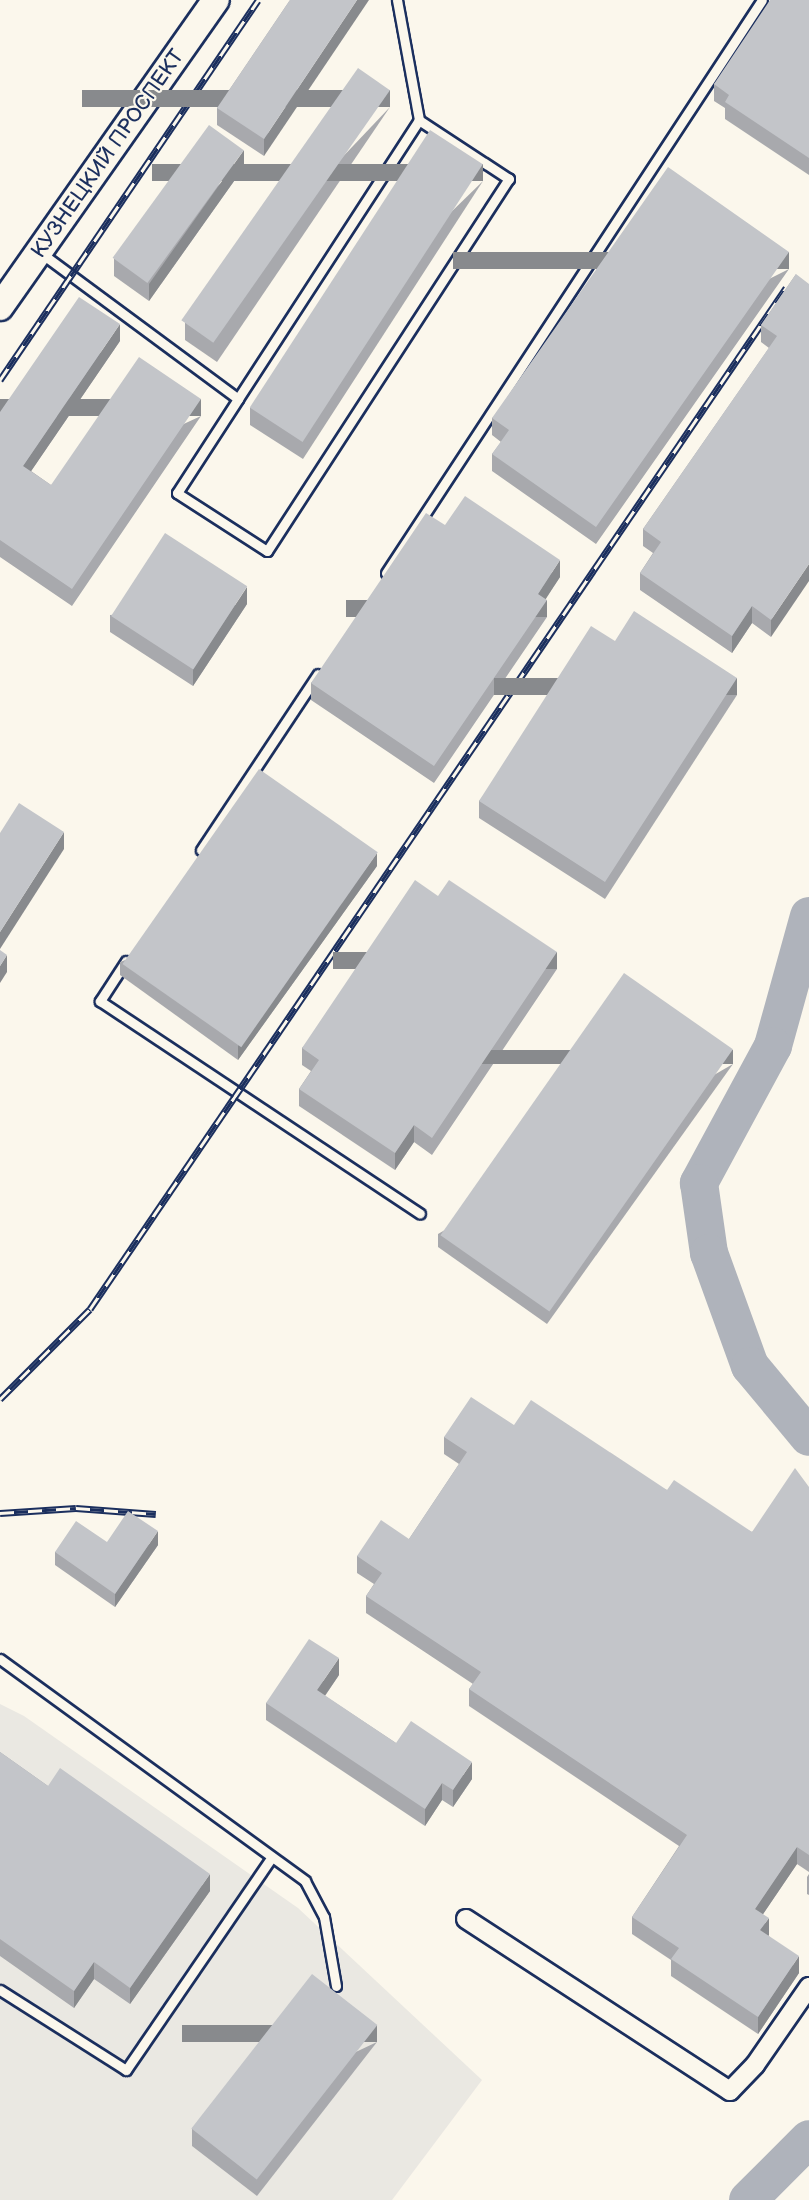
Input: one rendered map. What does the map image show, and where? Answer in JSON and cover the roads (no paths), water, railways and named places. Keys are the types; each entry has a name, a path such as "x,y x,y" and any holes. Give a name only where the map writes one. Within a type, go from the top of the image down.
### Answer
{"street":[{"name":"КУЗНЕЦКИЙ ПРОСПЕКТ","path":"0,307 216,0"},
{"path":"466,1919 730,2091 755,2065 809,1987"}],"lane":[{"path":"397,0 419,120 177,493 267,551 509,179 419,120"},
{"path":"382,579 762,0"},
{"path":"39,251 238,399"},
{"path":"191,864 323,667"},
{"path":"132,952 99,1001 420,1214"},
{"path":"0,1659 305,1881 324,1917 336,1986"},
{"path":"0,1990 126,2070 272,1857"}],"waterway":[{"path":"809,916 773,1046 699,1183 709,1253 750,1366 809,1437"},
{"path":"748,2200 809,2139"}],"railway":[{"path":"0,380 258,0"},
{"path":"0,1399 90,1309 786,288"},
{"path":"0,1513 76,1508 156,1514"}]}
